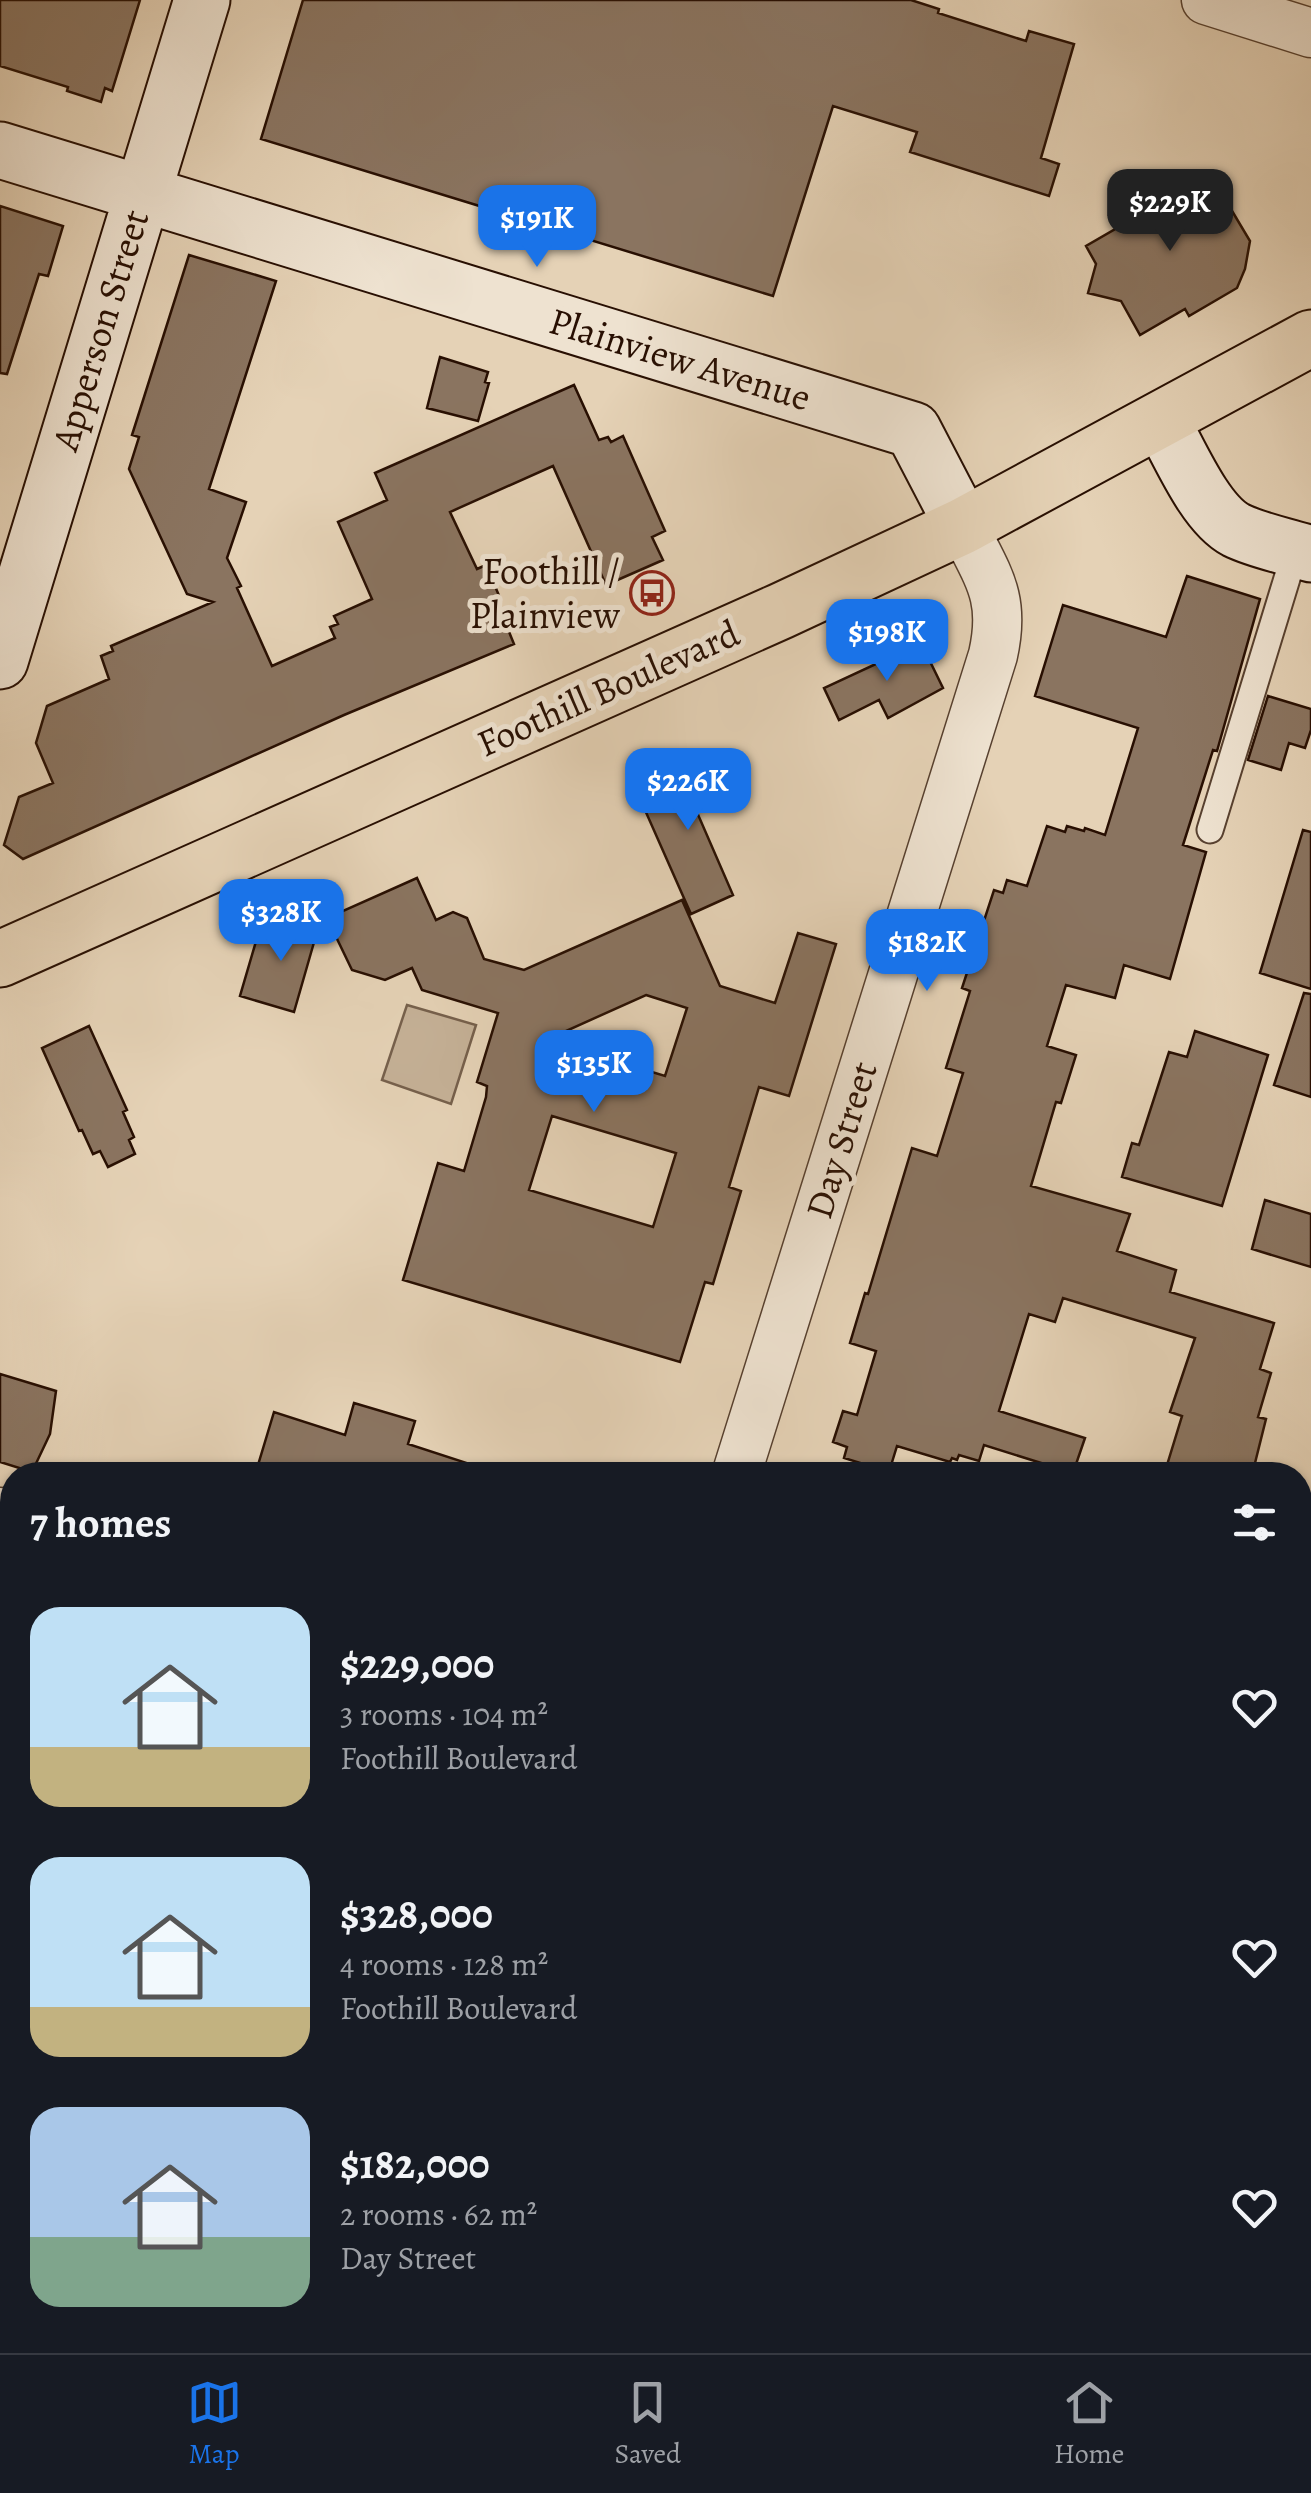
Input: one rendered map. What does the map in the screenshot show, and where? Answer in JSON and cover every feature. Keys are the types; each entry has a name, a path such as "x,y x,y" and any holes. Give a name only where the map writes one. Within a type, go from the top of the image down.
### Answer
{"main road":[{"name":"Foothill Boulevard","path":"0,959 964,526 1311,338"}],"street":[{"name":"Apperson Street","path":"0,661 202,0"},
{"path":"1206,0 1311,32"},
{"name":"Plainview Avenue","path":"0,150 913,430 964,526"},
{"path":"1161,420 1205,498 1222,520 1236,530 1303,551"},
{"name":"Day Street","path":"740,1462 996,642 999,604 964,526"}],"lane":[{"path":"1210,830 1303,551"}],"shaded area":[{"path":"407,1005 476,1025 451,1104 382,1080"}],"building":[{"path":"0,0 140,0 112,91 105,88 101,102 67,91 68,87 0,66"},
{"path":"303,0 911,0 939,9 938,13 1026,41 1029,31 1074,44 1041,158 1059,164 1049,196 910,152 917,132 833,106 773,296 261,139"},
{"path":"1181,174 1194,197 1216,184 1250,241 1245,269 1237,288 1189,316 1185,309 1140,335 1121,301 1088,293 1096,264 1086,246 1129,221 1110,215"},
{"path":"0,206 63,226 48,276 39,274 7,374 0,373"},
{"path":"189,255 276,281 209,489 246,502 227,558 272,666 335,638 330,627 338,624 334,616 372,599 338,522 387,500 375,473 574,385 599,440 608,437 611,442 623,436 665,531 652,537 663,560 606,585 553,466 450,512 477,569 486,565 514,644 344,715 23,859 4,845 19,797 53,783 36,743 47,706 109,679 101,656 113,651 111,646 213,602 187,594 129,469 139,437 132,435"},
{"path":"440,357 488,372 485,382 489,383 478,421 427,408"},
{"path":"1187,576 1260,599 1217,751 1213,750 1183,845 1206,852 1170,979 1124,965 1115,998 1066,985 1047,1046 1076,1055 1061,1103 1056,1102 1031,1186 1130,1214 1117,1251 1176,1270 1170,1292 1274,1323 1260,1369 1271,1373 1258,1417 1266,1419 1255,1462 1168,1462 1182,1416 1170,1412 1195,1338 1063,1298 1055,1322 1029,1314 999,1411 1085,1438 1077,1462 1038,1462 984,1445 979,1461 959,1455 950,1462 897,1446 892,1462 844,1458 847,1447 833,1442 843,1411 857,1415 876,1351 850,1343 912,1148 937,1156 963,1073 946,1068 970,991 962,988 994,890 1003,893 1007,880 1027,886 1047,826 1065,832 1067,826 1084,831 1085,828 1105,835 1138,728 1035,696 1063,605 1166,637"},
{"path":"921,643 943,688 888,718 879,700 839,720 824,688"},
{"path":"1268,696 1311,709 1311,730 1305,748 1289,743 1281,770 1248,760"},
{"path":"709,760 726,797 696,810 733,895 691,914 637,792"},
{"path":"1303,830 1311,832 1311,989 1260,973"},
{"path":"417,878 436,920 453,912 467,918 484,959 524,970 682,900 720,986 775,1003 798,933 836,944 789,1096 759,1087 729,1187 741,1191 713,1284 705,1282 680,1362 403,1280 438,1163 464,1171 486,1097 487,1086 477,1082 498,1013 422,990 412,968 385,980 352,970 327,918","holes":["646,995 687,1008 665,1076 546,1040","552,1116 676,1153 653,1227 529,1190"]},
{"path":"323,911 294,1012 240,996 257,938"},
{"path":"1304,993 1311,994 1311,1097 1274,1085"},
{"path":"89,1026 127,1110 123,1112 134,1137 129,1140 135,1154 108,1167 100,1151 93,1154 82,1130 79,1131 42,1048"},
{"path":"1195,1031 1268,1055 1222,1206 1122,1177 1132,1143 1139,1145 1169,1052 1187,1057"},
{"path":"1265,1200 1311,1214 1311,1267 1252,1249"},
{"path":"0,1374 56,1391 50,1434 37,1462 0,1462"},
{"path":"354,1403 415,1421 408,1444 464,1462 259,1462 274,1412 345,1435"}],"place":[{"name":"Foothill / Plainview","path":"652,593"}]}
